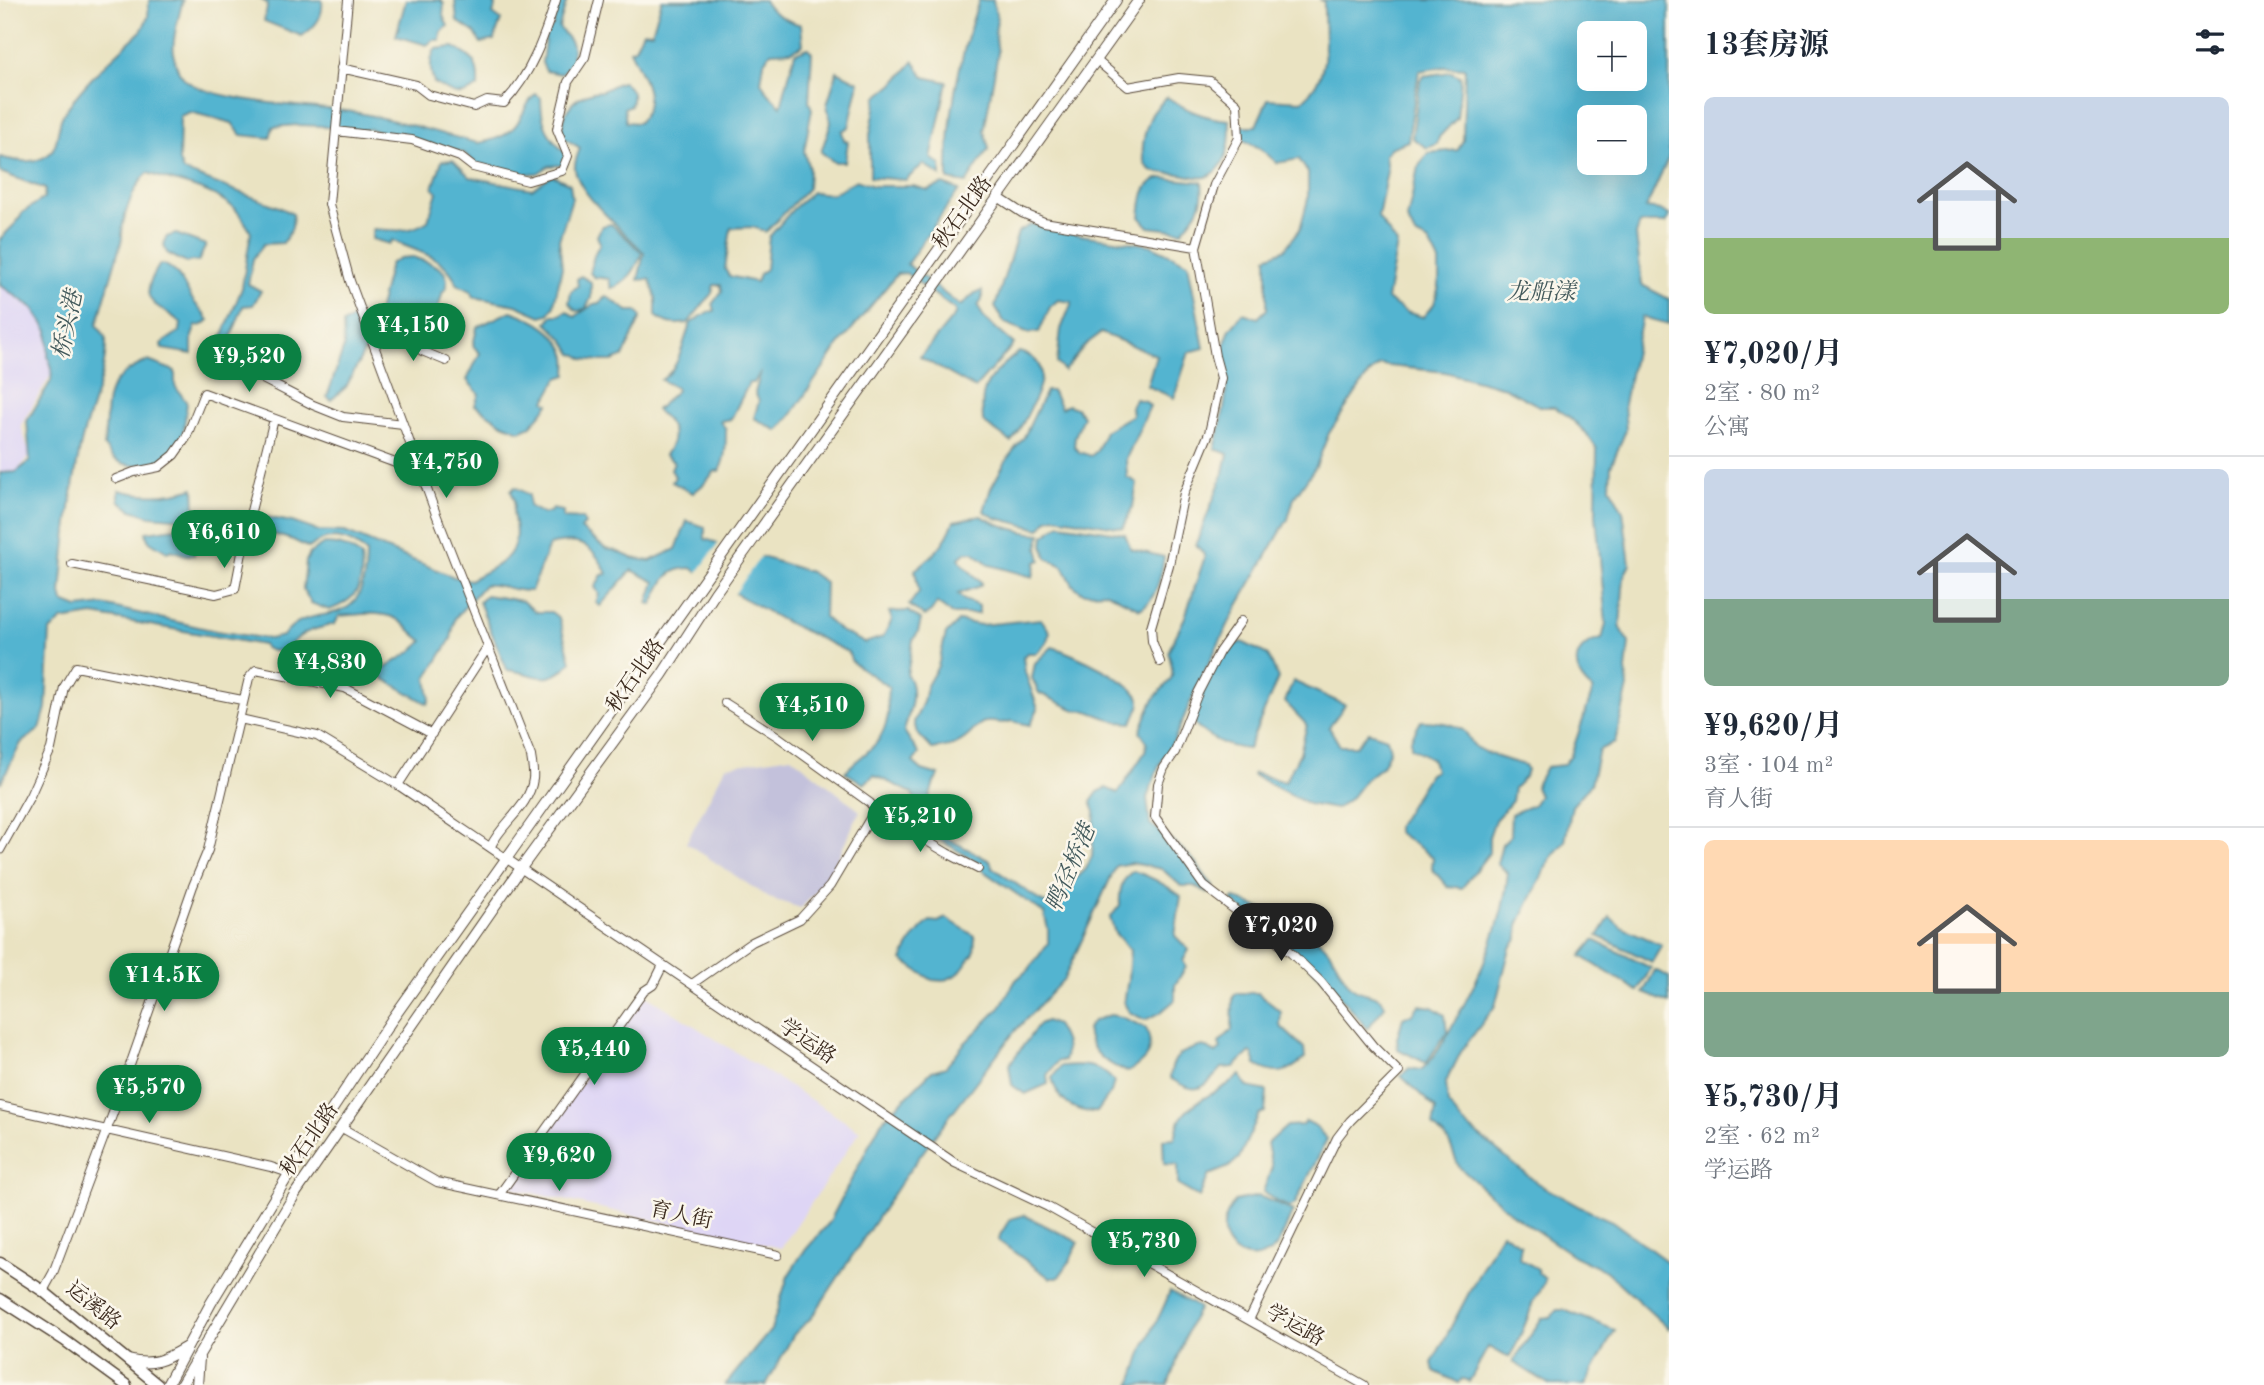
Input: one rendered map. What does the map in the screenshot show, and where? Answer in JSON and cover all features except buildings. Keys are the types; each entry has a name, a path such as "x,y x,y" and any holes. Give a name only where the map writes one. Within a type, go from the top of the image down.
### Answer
{"highway":[{"name":"运溪路","path":"0,1263 43,1291 158,1385"},
{"name":"运溪路","path":"0,1299 64,1340 126,1385"}],"main road":[{"name":"秋石北路","path":"167,1385 218,1291 289,1173 391,1021 1116,0"},
{"name":"秋石北路","path":"181,1385 295,1194 521,868 662,674 715,593 1139,0"},
{"path":"128,1360 144,1364 165,1360 188,1345"},
{"path":"197,1385 200,1353"}],"street":[{"path":"348,0 329,204 350,281 420,472 531,757 533,780 522,807 500,831 491,846"},
{"path":"341,68 416,85 429,95 474,107 487,101 504,103 513,94 539,51 556,0"},
{"path":"336,131 412,140 460,157 473,167 528,181 562,171 568,156 557,130 568,82 585,57 599,0"},
{"path":"1096,60 1128,87 1179,78 1210,81 1237,104 1239,138 1214,185 1196,247 1214,356 1221,378 1209,433 1184,493 1169,565 1151,627 1152,641 1160,662"},
{"path":"998,197 1022,213 1044,222 1196,247"},
{"path":"375,347 380,338 411,342 422,351 446,361"},
{"path":"222,358 313,405 343,417 403,424"},
{"path":"116,479 159,467 174,455 186,438 204,393 420,472"},
{"path":"72,564 216,594 235,589 247,527 274,419"},
{"path":"1241,621 1219,652 1198,693 1175,751 1164,768 1158,784 1155,817 1204,886 1291,953 1321,982 1399,1072 1336,1138 1249,1320"},
{"path":"398,785 488,648"},
{"path":"0,850 30,796 51,749 64,687 76,667 242,700"},
{"path":"43,1291 53,1273 208,850 249,678 256,670 345,688 432,734"},
{"path":"725,703 787,743 870,803 875,810 978,869"},
{"name":"学运路","path":"240,719 317,736 491,846 955,1163 1048,1207 1364,1385"},
{"path":"692,984 752,942 800,919 830,886 875,810"},
{"path":"499,1195 644,991 653,985 663,965"},
{"path":"0,1107 289,1173"},
{"name":"育人街","path":"342,1128 437,1181 778,1255"},
{"path":"108,1372 117,1385"}],"shaded area":[{"path":"0,285 33,308 48,331 48,356 52,373 21,425 30,456 16,472 0,473"},
{"path":"791,756 860,811 828,879 801,908 769,898 686,843 726,766"},
{"path":"644,994 860,1131 781,1248 519,1190 510,1184"}],"water":[{"path":"149,0 183,0 174,40 175,59 183,77 194,85 236,98 369,115 478,143 493,140 511,131 536,94 541,98 542,116 547,130 568,156 566,165 549,166 538,173 524,174 475,163 464,153 370,129 351,132 321,126 273,127 270,138 241,135 232,123 190,112 180,116 179,161 183,171 293,214 292,228 283,243 264,244 253,259 248,284 261,291 253,305 243,306 228,346 220,354 221,340 242,288 251,232 235,209 205,191 148,173 137,186 126,213 122,239 97,325 106,338 105,358 76,466 64,557 61,593 63,602 78,608 103,605 216,631 269,639 283,636 295,624 308,618 347,608 357,598 364,580 366,553 353,543 331,538 309,548 293,540 232,522 203,525 185,519 150,516 132,510 119,500 119,490 157,495 194,488 195,507 206,514 218,510 292,522 318,531 345,532 454,577 470,580 499,564 512,551 516,531 511,491 515,487 529,495 529,506 543,514 552,509 563,511 563,518 583,519 585,524 581,529 606,549 632,558 650,561 676,549 687,521 705,527 705,539 810,572 825,582 824,617 840,631 865,643 883,637 892,620 889,612 908,611 921,620 913,640 907,675 912,695 904,731 919,754 913,762 922,770 939,775 929,800 934,827 950,840 990,861 993,868 1044,903 1052,902 1086,869 1092,856 1095,812 1091,802 1098,792 1106,788 1118,793 1145,752 1147,742 1140,732 1153,701 1172,677 1168,652 1185,617 1205,556 1196,544 1224,472 1228,454 1215,449 1226,389 1221,355 1230,329 1243,313 1258,318 1267,309 1267,257 1284,250 1300,229 1308,199 1308,173 1299,159 1277,163 1260,148 1239,138 1241,126 1256,126 1268,99 1302,101 1319,79 1325,55 1324,2 1321,0 1669,0 1669,157 1646,208 1660,210 1669,215 1666,223 1640,223 1636,235 1642,285 1669,299 1669,324 1642,317 1624,404 1626,430 1611,466 1610,487 1623,511 1630,564 1624,576 1620,626 1629,643 1626,670 1628,687 1615,742 1599,750 1591,784 1572,806 1565,841 1550,859 1518,925 1518,939 1510,948 1495,1006 1462,1050 1446,1082 1448,1104 1463,1123 1537,1183 1612,1221 1669,1263 1669,1329 1606,1271 1574,1256 1512,1214 1459,1167 1448,1140 1433,1126 1436,1109 1401,1076 1409,1068 1421,1070 1435,1055 1480,972 1495,933 1505,893 1508,873 1497,864 1502,844 1510,836 1511,814 1533,805 1539,796 1535,787 1546,767 1563,765 1571,755 1593,690 1580,675 1577,660 1584,647 1602,639 1606,624 1596,515 1597,449 1586,433 1568,416 1554,407 1541,407 1505,388 1445,372 1380,365 1368,375 1329,433 1316,466 1294,498 1288,519 1237,607 1159,766 1147,798 1150,824 1175,842 1214,886 1208,893 1194,886 1181,886 1162,869 1132,863 1116,866 1064,979 1015,1031 898,1186 812,1317 794,1334 766,1385 725,1385 771,1330 788,1276 802,1254 829,1223 881,1122 932,1071 946,1067 963,1045 999,1009 1016,980 1030,968 1048,943 1044,913 982,870 979,863 899,816 901,812 911,816 918,806 912,793 874,775 864,784 845,772 877,743 888,715 889,687 852,662 848,652 782,620 691,568 670,574 652,605 648,603 655,582 632,570 600,606 596,603 599,594 595,587 602,575 607,574 591,550 569,542 549,545 531,591 484,585 455,618 451,639 427,678 430,698 428,704 381,677 380,672 423,641 401,622 387,615 339,616 335,624 308,632 287,650 277,651 263,645 93,615 62,620 50,631 46,708 40,729 21,743 0,784 0,473 16,472 30,461 27,421 51,381 52,368 48,356 48,331 33,308 0,285 0,239 22,213 44,198 45,189 0,172 0,157 30,161 48,155 54,146 63,115 80,91 142,30 148,17","holes":["1443,67 1465,68 1463,140 1458,150 1428,153 1418,167 1407,219 1415,235 1429,242 1439,262 1439,286 1434,304 1423,317 1406,312 1387,299 1397,244 1378,217 1387,171 1385,155 1390,148 1408,141 1419,71"]},
{"path":"262,0 322,0 322,12 315,25 302,36 264,21 268,4"},
{"path":"406,0 440,0 444,4 443,16 448,26 441,32 440,40 433,40 427,45 396,36"},
{"path":"455,0 487,0 496,4 493,14 501,20 494,40 481,43 475,33 457,21"},
{"path":"560,0 567,0 559,27 572,48 572,62 561,74 546,71 542,63 546,32 553,26"},
{"path":"662,0 764,0 775,13 801,25 803,45 792,51 771,52 764,62 761,82 781,106 795,53 808,48 812,53 809,102 812,109 804,151 809,169 808,188 766,232 753,227 731,228 725,269 729,276 756,282 759,274 766,269 769,237 812,192 832,194 856,180 873,186 913,186 928,190 943,184 959,190 907,264 959,305 982,291 982,300 978,306 984,318 1014,344 975,388 920,357 955,315 955,310 906,273 897,274 838,346 778,431 754,418 759,401 755,393 761,371 754,383 749,383 731,419 720,421 726,429 726,440 719,471 715,471 693,493 672,482 675,477 671,469 674,462 665,455 672,442 672,431 667,420 656,410 677,390 661,380 677,362 691,323 708,312 715,311 713,303 722,291 721,285 714,285 712,293 688,323 671,324 656,316 656,298 650,279 638,280 644,253 584,190 575,169 580,148 561,136 565,115 576,100 623,82 632,95 631,105 624,108 626,122 638,123 648,105 648,96 630,50 635,48 643,31 652,32"},
{"path":"979,0 993,0 997,19 995,33 998,53 984,131 989,148 966,183 948,180 948,156 960,66"},
{"path":"454,47 471,58 476,67 478,87 466,93 451,93 434,83 431,62 435,49"},
{"path":"914,61 924,77 947,82 931,158 941,165 941,176 923,164 906,180 870,177 870,135 877,97 896,82"},
{"path":"837,71 859,82 849,127 842,131 844,140 848,142 845,162 834,162 821,152 831,123 827,105"},
{"path":"1451,72 1460,76 1461,80 1457,118 1439,137 1437,144 1427,148 1412,138 1420,81 1423,76"},
{"path":"1167,97 1196,113 1229,120 1229,145 1224,161 1206,177 1157,172 1146,166 1143,143 1147,127 1152,114"},
{"path":"453,160 470,177 532,189 552,175 570,184 572,198 559,240 562,267 554,305 549,314 541,316 516,305 474,297 471,291 458,285 446,267 430,256 392,240 390,244 372,239 373,229 395,231 428,221 437,192 433,188 442,161"},
{"path":"1162,178 1202,182 1202,197 1198,209 1182,231 1149,227 1140,217 1147,187"},
{"path":"611,224 642,252 631,274 622,284 611,288 609,279 594,277 590,273 600,243 597,236 602,226"},
{"path":"1032,224 1080,235 1150,245 1188,263 1204,348 1189,352 1174,398 1147,386 1156,355 1101,333 1085,345 1064,371 1057,363 1061,329 1072,302 1058,300 1050,307 1039,332 1029,333 1005,323 995,307 1018,232"},
{"path":"176,234 206,245 198,262 186,263 167,253 164,246 166,237"},
{"path":"413,257 438,267 446,275 446,289 436,314 428,328 416,336 400,338 378,332 375,324 390,264 400,258"},
{"path":"160,264 176,273 209,320 196,326 192,336 192,354 162,349 161,344 180,331 181,323 151,301 149,287"},
{"path":"581,276 591,282 591,298 585,310 606,296 628,311 637,311 641,317 623,357 612,361 584,359 573,354 564,340 547,323 553,315 567,311 575,317 584,310 576,311 569,303 571,291 578,286 577,279"},
{"path":"511,311 537,322 552,334 564,348 567,359 567,375 558,378 545,401 549,404 531,426 520,431 503,424 475,405 479,394 467,380 480,353 473,346 477,327"},
{"path":"360,314 371,351 364,352 346,387 331,400 327,397 344,347 343,324"},
{"path":"1019,352 1035,360 1041,375 1025,420 1011,442 983,422 983,399 986,386 994,375"},
{"path":"148,361 175,371 175,386 187,403 184,426 180,442 172,453 157,462 131,465 114,458 104,446 107,404 114,384 121,376"},
{"path":"1046,391 1052,391 1061,408 1068,405 1076,408 1083,416 1074,447 1091,456 1097,451 1105,431 1132,415 1131,407 1135,399 1145,401 1150,406 1126,459 1127,477 1137,483 1133,506 1123,528 1055,517 1048,519 1040,529 996,518 984,511 991,488 1007,459 1024,437"},
{"path":"981,516 1010,528 1041,534 1038,548 1041,560 1036,562 1033,577 990,565 973,552 966,552 959,558 982,583 958,594 964,600 979,606 979,614 952,614 937,603 931,612 924,616 909,605 919,592 915,570 938,549 954,521"},
{"path":"1060,524 1125,534 1131,549 1164,557 1157,586 1146,605 1140,609 1107,592 1083,593 1073,585 1063,566 1047,558 1043,546 1044,536"},
{"path":"175,528 193,540 194,555 172,550 167,552 148,540 146,532"},
{"path":"324,544 353,551 361,557 362,567 357,591 346,602 329,610 311,603 303,589 306,561 310,553"},
{"path":"486,595 522,601 536,612 551,612 559,618 571,662 563,670 548,677 507,670 479,602"},
{"path":"1041,619 1050,632 1046,643 1037,653 1027,653 1023,657 1025,672 1038,709 1030,725 1011,721 986,722 956,744 932,749 917,733 914,722 926,687 938,666 946,634 959,621 981,625"},
{"path":"1242,642 1268,655 1278,678 1248,749 1216,740 1201,730 1191,718 1200,694 1225,649"},
{"path":"1052,647 1116,678 1137,694 1140,702 1132,723 1117,722 1088,711 1075,710 1039,693 1032,678 1035,663"},
{"path":"1293,681 1345,705 1329,727 1340,746 1356,746 1369,732 1387,738 1390,750 1382,766 1366,779 1352,797 1336,809 1308,804 1253,775 1254,773 1285,782 1300,753 1307,725 1285,702"},
{"path":"1421,721 1454,726 1464,731 1477,748 1525,765 1527,769 1525,777 1514,788 1512,801 1495,820 1489,837 1489,853 1462,888 1447,886 1432,869 1433,857 1397,832 1397,826 1429,774 1435,771 1432,759 1411,747 1411,739"},
{"path":"1133,871 1158,881 1181,896 1175,936 1189,950 1183,961 1186,967 1175,985 1175,1000 1160,1013 1145,1020 1129,1012 1124,1003 1130,950 1115,933 1110,918 1120,905 1123,882"},
{"path":"1234,898 1258,907 1310,934 1329,951 1353,988 1379,998 1385,1006 1367,1029 1320,976 1287,945 1232,901"},
{"path":"1610,917 1621,927 1662,945 1652,962 1598,936"},
{"path":"946,918 975,936 974,953 958,974 944,981 932,980 902,960 913,939 925,925 930,921 938,922"},
{"path":"1594,940 1651,968 1638,991 1581,956"},
{"path":"1655,970 1669,977 1669,1003 1643,993"},
{"path":"1237,993 1258,993 1281,1012 1280,1026 1304,1048 1305,1058 1288,1070 1276,1072 1256,1065 1250,1052 1234,1067 1222,1068 1209,1082 1198,1088 1187,1087 1170,1078 1173,1064 1184,1052 1203,1046 1216,1053 1221,1049 1219,1043 1232,1030 1233,997"},
{"path":"1419,1005 1432,1007 1445,1015 1447,1032 1426,1063 1398,1049 1397,1038 1403,1018 1413,1013"},
{"path":"1110,1015 1122,1017 1146,1028 1149,1036 1148,1054 1128,1072 1100,1056 1088,1037 1087,1029 1093,1021"},
{"path":"1046,1021 1056,1025 1063,1038 1066,1047 1064,1061 1058,1061 1047,1075 1048,1084 1025,1094 1012,1085 1009,1065 1039,1024"},
{"path":"1061,1066 1090,1066 1109,1076 1114,1082 1111,1092 1097,1112 1074,1108 1062,1099 1052,1078"},
{"path":"1240,1075 1248,1087 1267,1091 1265,1112 1259,1114 1239,1158 1229,1167 1209,1175 1199,1197 1178,1185 1178,1165 1164,1164 1163,1139 1175,1138 1180,1121 1188,1110"},
{"path":"1306,1121 1314,1125 1327,1139 1295,1204 1290,1207 1263,1192 1272,1167 1267,1144 1287,1126 1303,1125"},
{"path":"1259,1196 1293,1211 1273,1250 1265,1255 1248,1257 1233,1250 1228,1244 1224,1235 1225,1222 1235,1201"},
{"path":"1024,1215 1078,1242 1070,1261 1058,1278 1050,1278 999,1241 1010,1219"},
{"path":"1501,1232 1521,1245 1519,1258 1538,1269 1538,1273 1545,1279 1544,1283 1533,1301 1522,1332 1509,1357 1488,1347 1469,1382 1462,1379 1459,1383 1434,1371 1432,1363"},
{"path":"1170,1291 1199,1308 1191,1322 1168,1385 1131,1385 1144,1347"},
{"path":"1557,1310 1564,1310 1615,1330 1585,1385 1550,1385 1513,1362 1542,1318 1551,1317"}],"pier":[{"path":"720,541 763,553 733,596 696,575"}],"water label":[{"name":"龙船漾","path":"1541,292"},
{"name":"桥头港","path":"68,325"},
{"name":"鸭径桥港","path":"1071,868"}]}
